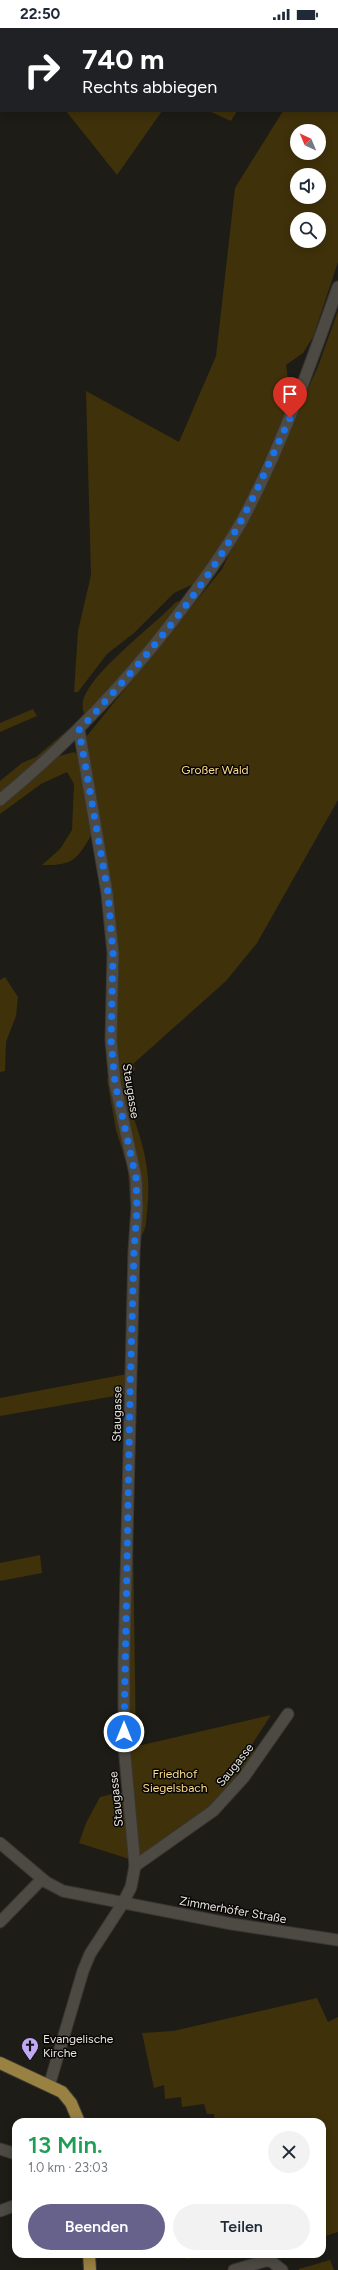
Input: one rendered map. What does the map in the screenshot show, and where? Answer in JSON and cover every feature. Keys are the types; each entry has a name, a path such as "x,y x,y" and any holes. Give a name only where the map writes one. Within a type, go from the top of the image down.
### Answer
{"main road":[{"path":"0,2063 62,2092 71,2103 77,2118"},
{"path":"89,2258 90,2270"}],"street":[{"path":"0,800 79,730 160,639 220,556 243,518 290,418 338,287"},
{"name":"Staugasse","path":"49,2086 90,1954 123,1904 130,1887 135,1866 124,1746 124,1661 134,1251 137,1208 136,1178 115,1083 111,1040 113,953 108,893 79,730"},
{"name":"Saugasse","path":"135,1866 213,1811 244,1777 288,1714"},
{"name":"Zimmerhöfer Straße","path":"0,1843 42,1880 63,1891 123,1904 232,1924 338,1940"},
{"path":"0,1922 42,1880"},
{"path":"0,2149 12,2153"},
{"path":"0,2212 12,2207"},
{"path":"234,2270 265,2261 271,2261 282,2270"}],"green space":[{"path":"67,112 161,112 117,175"},
{"path":"211,112 236,112 231,121"},
{"path":"282,112 338,112 338,262 313,337 303,353 286,365 289,386 284,416 241,512 198,582 174,593 134,633 107,654 78,692 74,692 78,631 91,575 86,391 179,442 216,356 235,188"},
{"name":"Großer Wald","path":"338,311 338,800 257,943 226,981 133,1064 135,1069 125,1082 130,1106 144,1152 148,1185 146,1225 140,1237 118,1078 107,876 86,737 222,569 317,369"},
{"path":"184,600 164,629 88,714 84,713 84,697 102,672 176,602"},
{"path":"33,709 37,716 0,732 0,723"},
{"path":"76,723 74,727 40,759 0,793 0,781 22,763 36,757"},
{"path":"74,752 78,755 94,831 79,854 69,862 53,865 42,865 60,849 72,830 74,784 67,772 41,784 0,814 0,806 56,757"},
{"path":"5,977 18,997 16,1016 6,1042 5,1071 0,1072 0,980"},
{"path":"111,1077 130,1161 134,1202 130,1202 128,1169 116,1130 107,1079"},
{"path":"127,1374 126,1394 0,1416 0,1398"},
{"path":"131,1539 133,1540 136,1743 128,1745"},
{"path":"40,1555 42,1573 0,1581 0,1563"},
{"name":"Friedhof Siegelsbach","path":"271,1715 251,1746 256,1752 210,1807 139,1856 129,1748"},
{"path":"125,1791 129,1859 79,1843 86,1823 100,1797"},
{"path":"317,1998 328,2022 338,2017 338,2232 326,2236 326,2118 214,2118 214,2114 207,2114 204,2104 182,2107 181,2097 165,2099 164,2085 154,2088 142,2033 173,2031"},
{"path":"330,2260 334,2270 299,2270 299,2269"}],"place":[{"name":"Evangelische Kirche","path":"30,2061"}],"route":[{"path":"124,1732 124,1661 127,1591 130,1395 134,1251 137,1208 136,1178 120,1112 115,1083 111,1040 113,953 108,893 96,831 85,754 79,730 121,685 160,639 220,556 243,518 290,418"}]}
